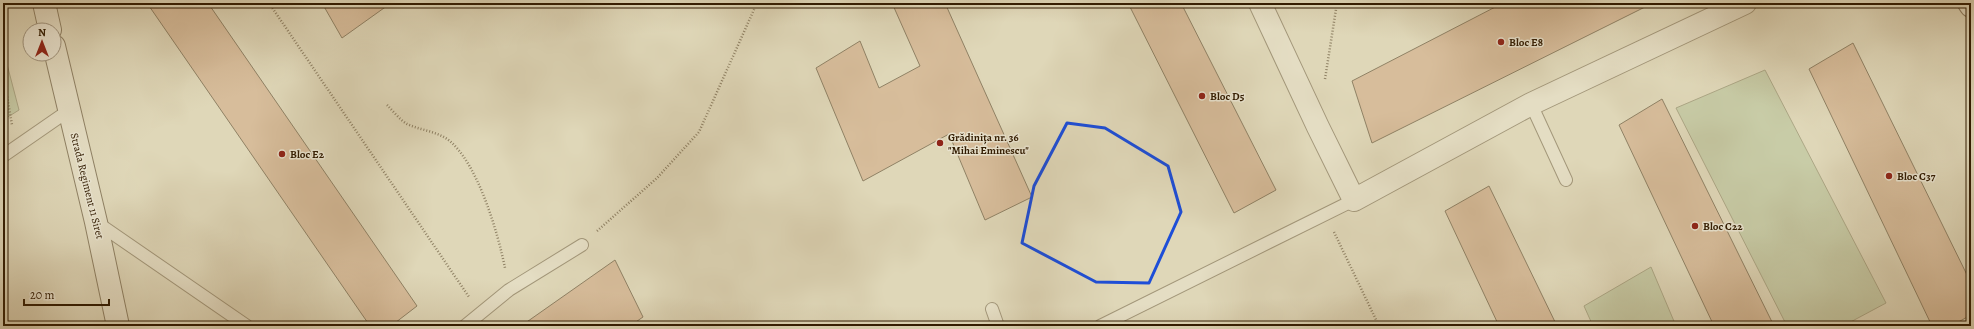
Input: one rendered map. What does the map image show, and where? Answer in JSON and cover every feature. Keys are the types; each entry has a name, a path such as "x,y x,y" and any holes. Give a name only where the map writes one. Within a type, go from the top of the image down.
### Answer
{"street":[{"path":"44,3 48,22"},
{"path":"1260,3 1354,200 1531,104 1746,3"},
{"name":"Strada Regiment 11 Siret","path":"57,62 68,111 96,222 118,326"}],"lane":[{"path":"1531,104 1566,180"},
{"path":"3,156 68,111"},
{"path":"1100,326 1354,200"},
{"path":"96,222 246,326"},
{"path":"465,326 509,290 582,245"},
{"path":"992,309 998,326"}],"path":[{"path":"269,3 480,314"},
{"path":"582,245 657,178 699,132 757,3"},
{"path":"1325,81 1336,3"},
{"path":"3,73 16,147"},
{"path":"387,105 406,123 447,139 462,156 482,192 500,241 509,290"},
{"path":"1326,213 1379,326"}],"highlighted area":[{"path":"1067,123 1105,128 1168,166 1181,212 1149,283 1096,282 1022,243 1034,186"}],"green space":[{"path":"3,49 19,110 3,120"},
{"path":"1765,70 1886,303 1843,326 1787,326 1676,108"},
{"path":"1651,267 1676,326 1593,326 1584,306"}],"building":[{"name":"Bloc E2","path":"147,3 208,3 417,306 391,326 370,326"},
{"path":"322,3 391,3 342,38"},
{"path":"892,3 945,3 1032,197 985,220 949,134 863,181 816,68 860,41 879,88 920,66"},
{"name":"Bloc D5","path":"1128,3 1181,3 1276,190 1234,213"},
{"name":"Bloc E8","path":"1503,3 1653,3 1372,143 1352,81"},
{"name":"Bloc C37","path":"1853,43 1971,283 1971,315 1951,326 1932,326 1809,69"},
{"name":"Bloc C22","path":"1662,99 1774,326 1714,326 1619,125"},
{"path":"1489,186 1557,326 1499,326 1445,211"},
{"path":"615,260 643,317 630,326 521,326"}],"place":[{"name":"Bloc E8","path":"1501,42"},
{"name":"Bloc D5","path":"1202,96"},
{"name":"Grădinița nr. 36 \"Mihai Eminescu\"","path":"940,143"},
{"name":"Bloc E2","path":"282,154"},
{"name":"Bloc C37","path":"1889,176"},
{"name":"Bloc C22","path":"1695,226"}]}
